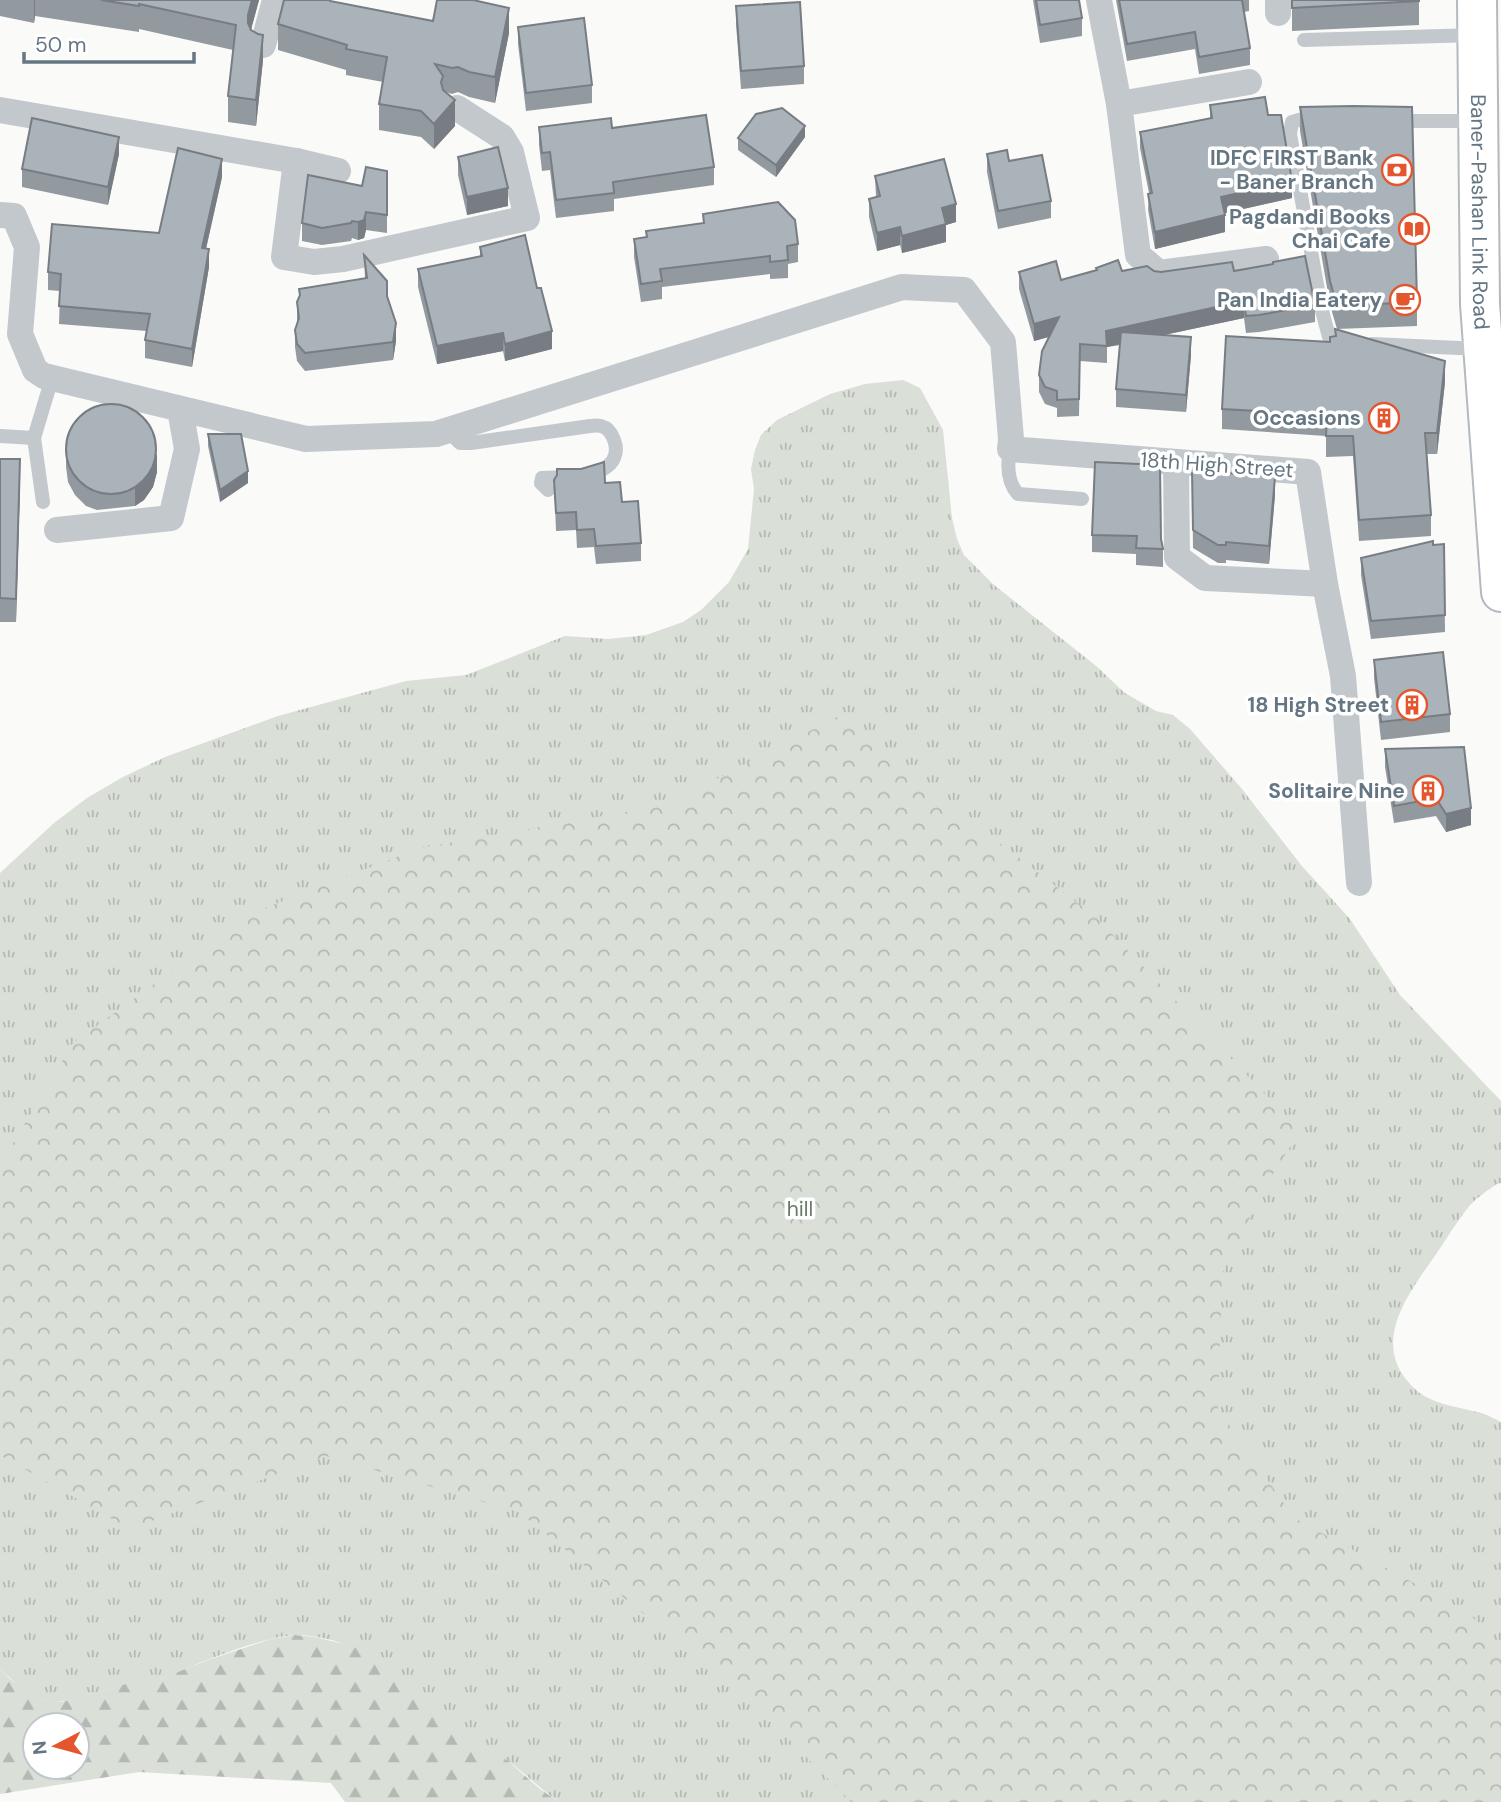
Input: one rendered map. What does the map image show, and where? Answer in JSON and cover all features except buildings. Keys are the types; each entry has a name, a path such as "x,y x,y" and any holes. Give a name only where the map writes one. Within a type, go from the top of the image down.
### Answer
{"street":[{"path":"263,45 275,0"},
{"path":"1099,0 1119,104 1138,255 1159,273 1266,259"},
{"name":"Baner-Pashan Link Road","path":"1477,18 1480,304 1483,349 1494,407 1501,592"},
{"path":"1119,104 1249,82"},
{"path":"296,161 284,257 314,261 343,259 527,218 511,152 502,137 457,108"},
{"path":"0,110 296,161 338,171"},
{"path":"0,215 14,216 27,247 20,334 35,370 44,376 306,439 436,434 902,287 964,290 1003,342 1010,449"},
{"path":"57,530 170,518 187,449 180,409"},
{"name":"18th High Street","path":"1010,449 1308,472 1325,584 1343,676 1359,883"},
{"path":"1176,462 1177,557 1205,578 1325,584"}],"lane":[{"path":"1304,40 1477,18"},
{"path":"1332,119 1306,118 1292,122 1290,134 1321,307 1329,337 1345,343 1483,349"},
{"path":"1384,120 1478,121"},
{"path":"43,502 34,438 52,378"},
{"path":"451,429 460,443 590,426 601,426 611,432 615,457 610,464 592,474 578,477 541,478 541,483 548,490"},
{"path":"0,436 34,438"},
{"path":"1010,449 1008,461 1011,486 1017,494 1082,499"}],"green space":[{"name":"hill","path":"903,380 920,388 943,430 952,518 964,555 994,585 1095,665 1125,693 1156,711 1173,715 1190,729 1242,789 1301,865 1350,919 1400,995 1501,1101 1501,1183 1474,1201 1457,1223 1403,1305 1393,1340 1395,1357 1402,1374 1416,1390 1438,1402 1481,1413 1501,1422 1501,1802 559,1802 512,1764 469,1736 392,1671 372,1658 326,1639 299,1635 262,1641 166,1677 74,1699 58,1702 42,1700 32,1695 0,1669 0,873 54,823 87,798 165,757 278,716 406,681 466,675 565,636 608,639 646,635 683,622 701,610 729,582 748,549 754,489 751,469 761,435 777,420 830,394 865,384"},
{"name":"hill","path":"837,717 1097,918 1300,1131 1265,1187 1222,1274 1218,1409 1294,1518 1467,1612 1501,1645 1501,1802 851,1802 754,1704 519,1512 326,1456 130,1529 0,1455 0,1165 73,1043 252,913 420,848 666,805"},
{"path":"295,1635 352,1646 369,1654 469,1736 507,1760 559,1802 345,1802 331,1783 139,1772 91,1780 91,1711 21,1711 21,1781 82,1781 0,1794 0,1669 41,1700 62,1702 126,1684 163,1678 271,1639"}],"place":[{"name":"IDFC FIRST Bank - Baner Branch","path":"1397,170"},
{"name":"Pagdandi Books Chai Cafe","path":"1414,229"},
{"name":"Pan India Eatery","path":"1405,300"},
{"name":"Occasions","path":"1384,418"},
{"name":"18 High Street","path":"1412,705"},
{"name":"Solitaire Nine","path":"1428,791"}]}
